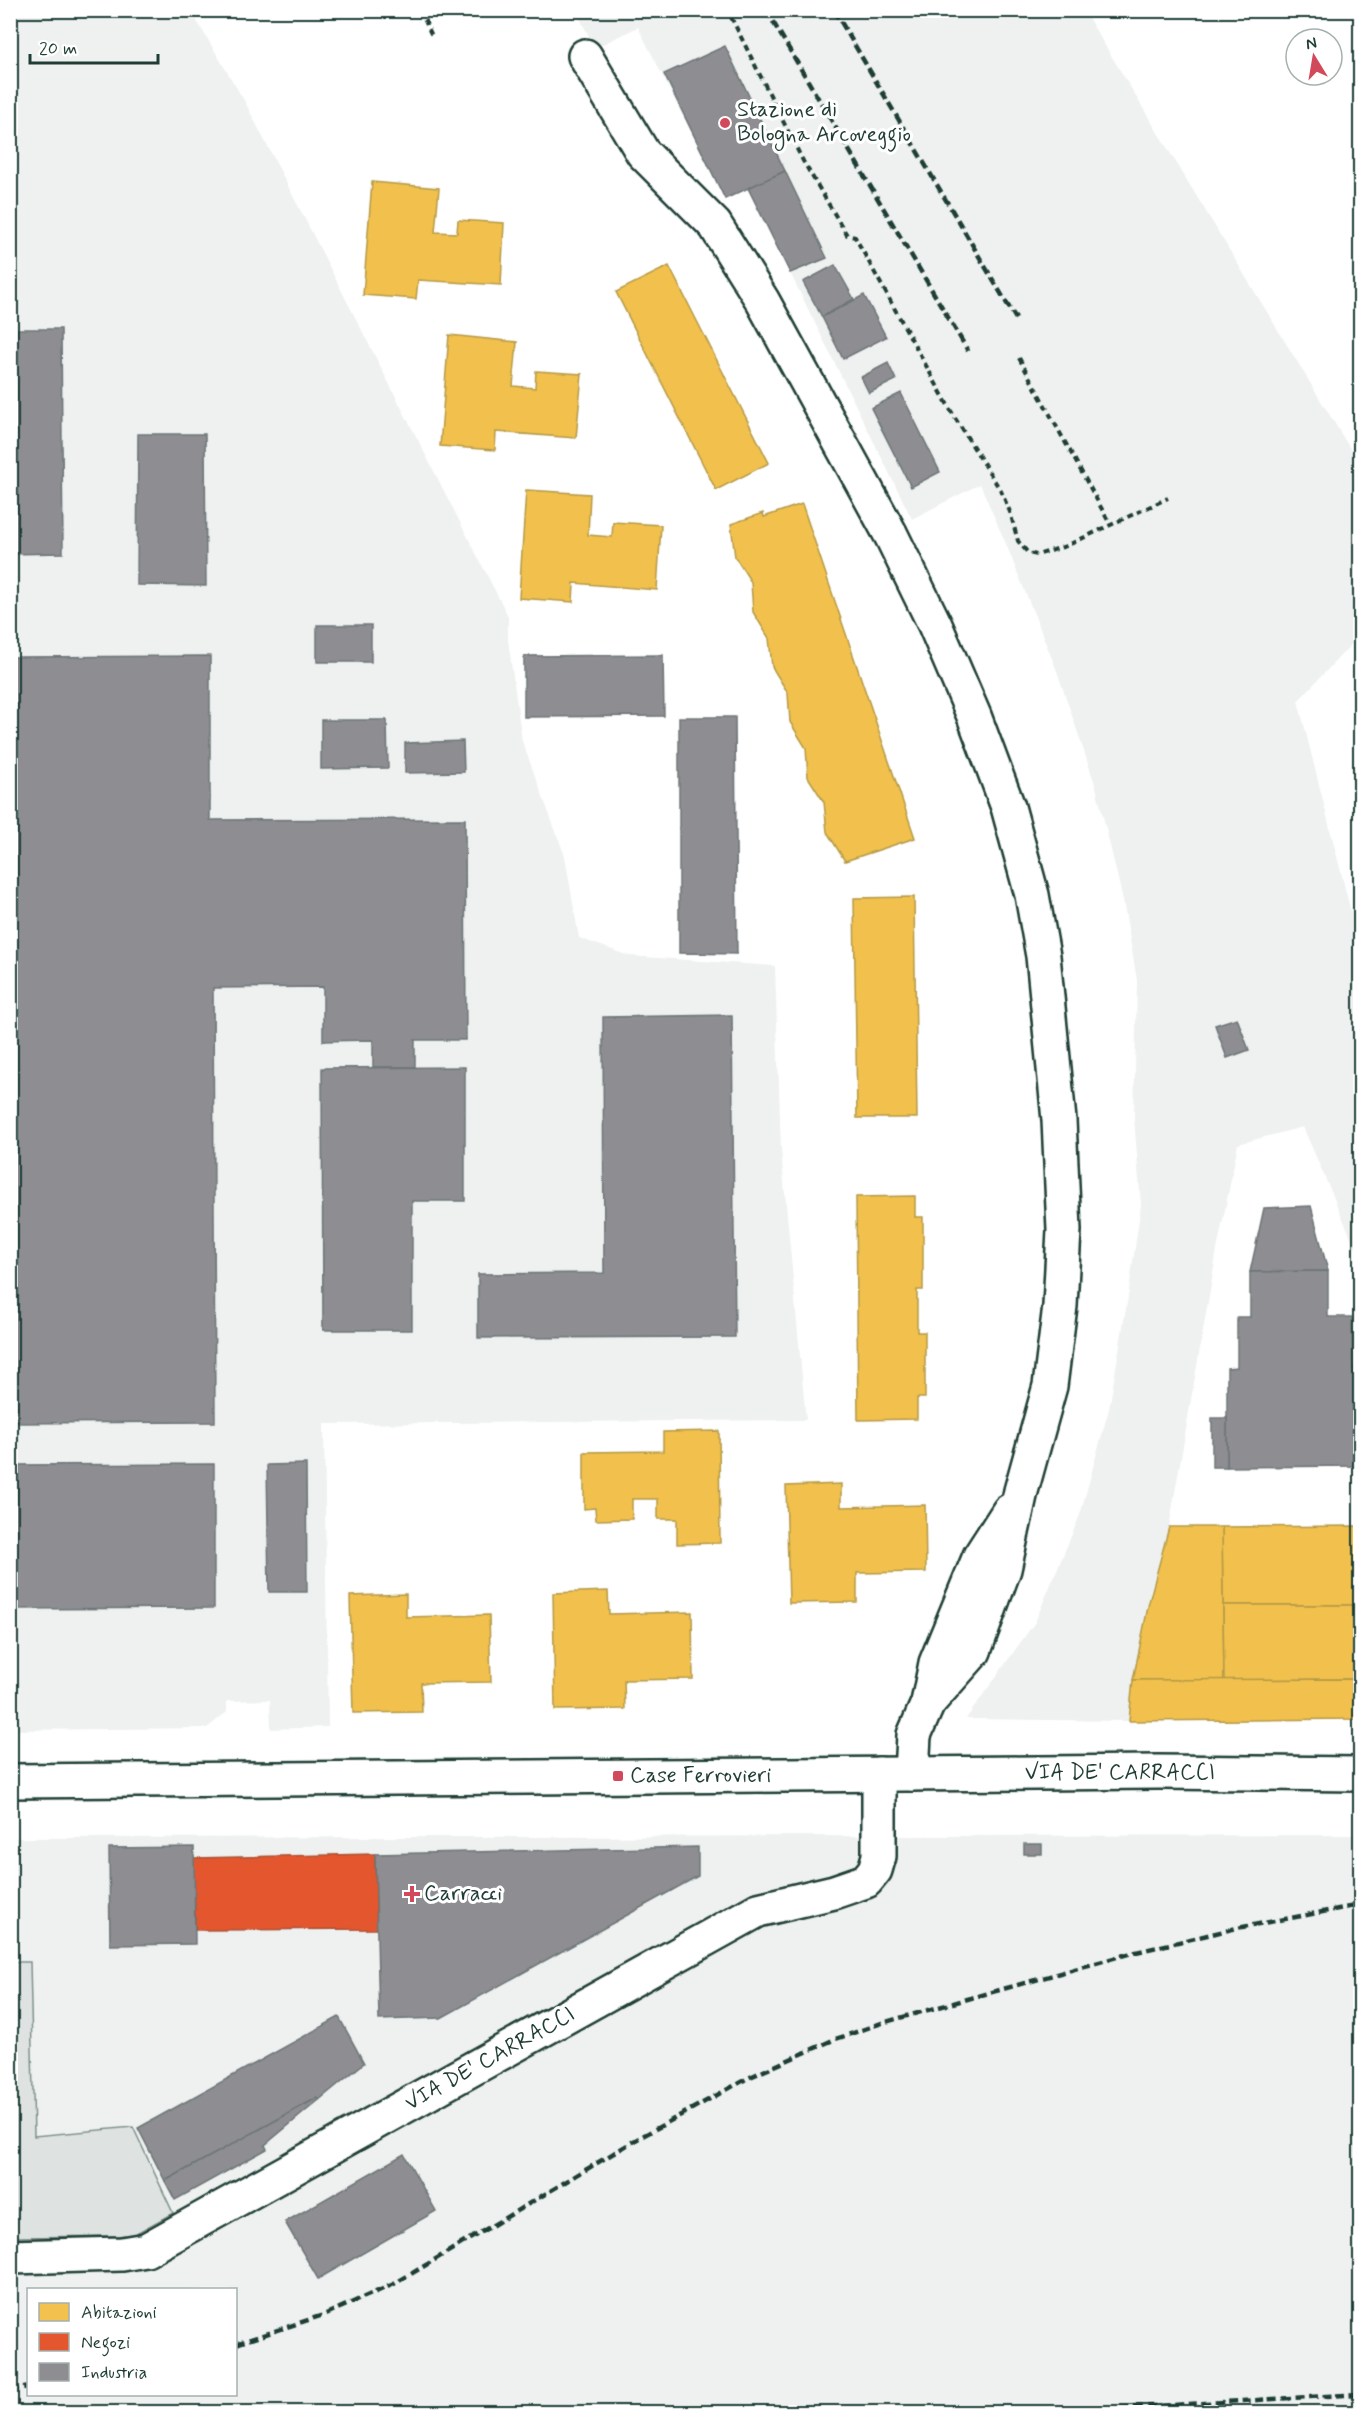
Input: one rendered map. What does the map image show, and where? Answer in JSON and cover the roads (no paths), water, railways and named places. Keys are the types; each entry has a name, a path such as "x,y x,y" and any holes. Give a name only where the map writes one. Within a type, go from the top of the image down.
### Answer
{"street":[{"path":"585,56 643,153 715,225 762,300 891,535 930,615 974,716 1008,807 1032,895 1043,956 1059,1120 1064,1230 1060,1306 1050,1386 1021,1491 980,1556 936,1663 928,1703 914,1735 912,1774"},
{"name":"VIA DE' CARRACCI","path":"10,1781 879,1774 1360,1774"},
{"name":"VIA DE' CARRACCI","path":"10,2257 122,2254 146,2250 758,1910 834,1892 866,1881 875,1870 879,1856 879,1774"}],"railway":[{"path":"766,10 968,351"},
{"path":"834,10 1016,319"},
{"path":"237,2344 326,2314 394,2284 639,2138 748,2078 833,2040 882,2023 1128,1954 1237,1928 1360,1905"},
{"path":"10,2391 27,2387"},
{"path":"1053,2412 1360,2394"}],"place":[{"name":"Stazione di Bologna Arcoveggio","path":"725,123"},
{"name":"Case Ferrovieri","path":"618,1776"},
{"name":"Carracci","path":"412,1894"}]}
